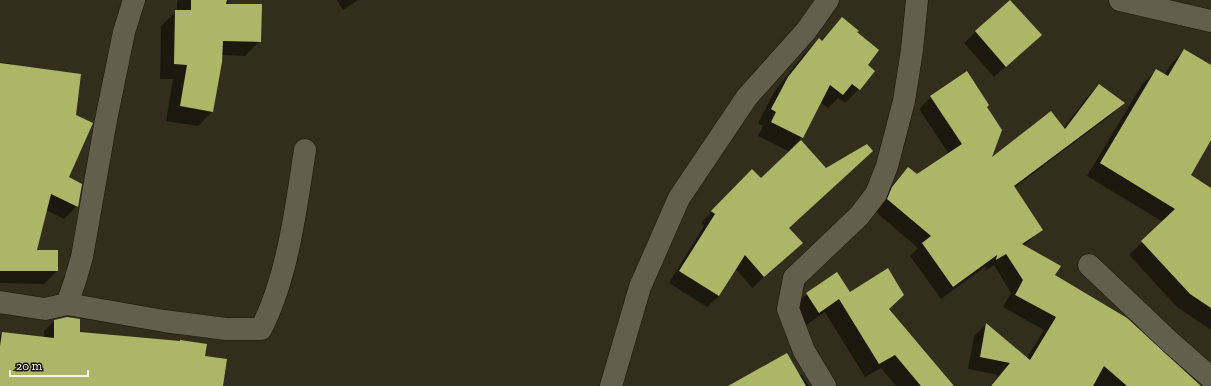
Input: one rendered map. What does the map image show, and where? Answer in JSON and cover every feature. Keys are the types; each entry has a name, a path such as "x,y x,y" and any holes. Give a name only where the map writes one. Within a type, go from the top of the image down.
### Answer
{"street":[{"path":"66,304 82,257 109,106 124,32 134,0"},
{"path":"611,386 640,287 679,198 747,97 806,31 828,0"},
{"path":"825,386 804,351 788,309 794,278 859,216 876,194 887,166 904,101 912,50 917,0"},
{"path":"1120,0 1211,21"},
{"path":"0,302 45,309 66,304 226,329 261,329 271,310 283,270 305,150"},
{"path":"1089,265 1169,341 1211,378"}],"building":[{"path":"191,0 227,0 226,4 262,4 261,42 223,41 222,62 213,112 180,106 187,65 174,64 175,10 191,10"},
{"path":"1010,0 1042,35 1006,67 975,31"},
{"path":"842,17 859,31 857,32 879,50 868,65 875,71 860,90 852,84 843,95 830,85 803,138 771,122 776,112 771,109 788,77 819,38 822,41"},
{"path":"1184,49 1211,65 1211,140 1191,175 1211,188 1211,308 1190,294 1141,241 1175,209 1100,163 1156,69 1168,76"},
{"path":"0,63 81,74 76,115 93,123 69,177 82,184 78,207 51,194 37,250 58,250 58,271 0,271"},
{"path":"967,71 989,105 987,107 1002,130 992,157 1051,111 1065,129 1099,84 1125,103 1014,186 1043,230 1022,244 1061,266 1055,275 1127,318 1201,386 1127,386 1104,366 1093,386 991,386 1010,363 980,357 986,323 1030,360 1056,317 1015,295 1023,280 1006,254 996,260 997,255 953,287 922,243 931,236 887,199 892,187 908,167 917,174 962,144 930,96"},
{"path":"801,140 826,168 867,144 873,151 789,228 803,243 764,277 745,255 719,296 679,271 715,214 711,211 752,169 761,178"},
{"path":"888,268 904,295 889,309 954,386 921,386 895,355 879,364 839,299 819,313 806,293 837,272 850,292"},
{"path":"67,317 80,319 80,332 180,340 207,344 205,356 227,359 223,386 0,386 0,346 2,332 54,338 54,320"},
{"path":"787,353 806,386 728,386"}]}
